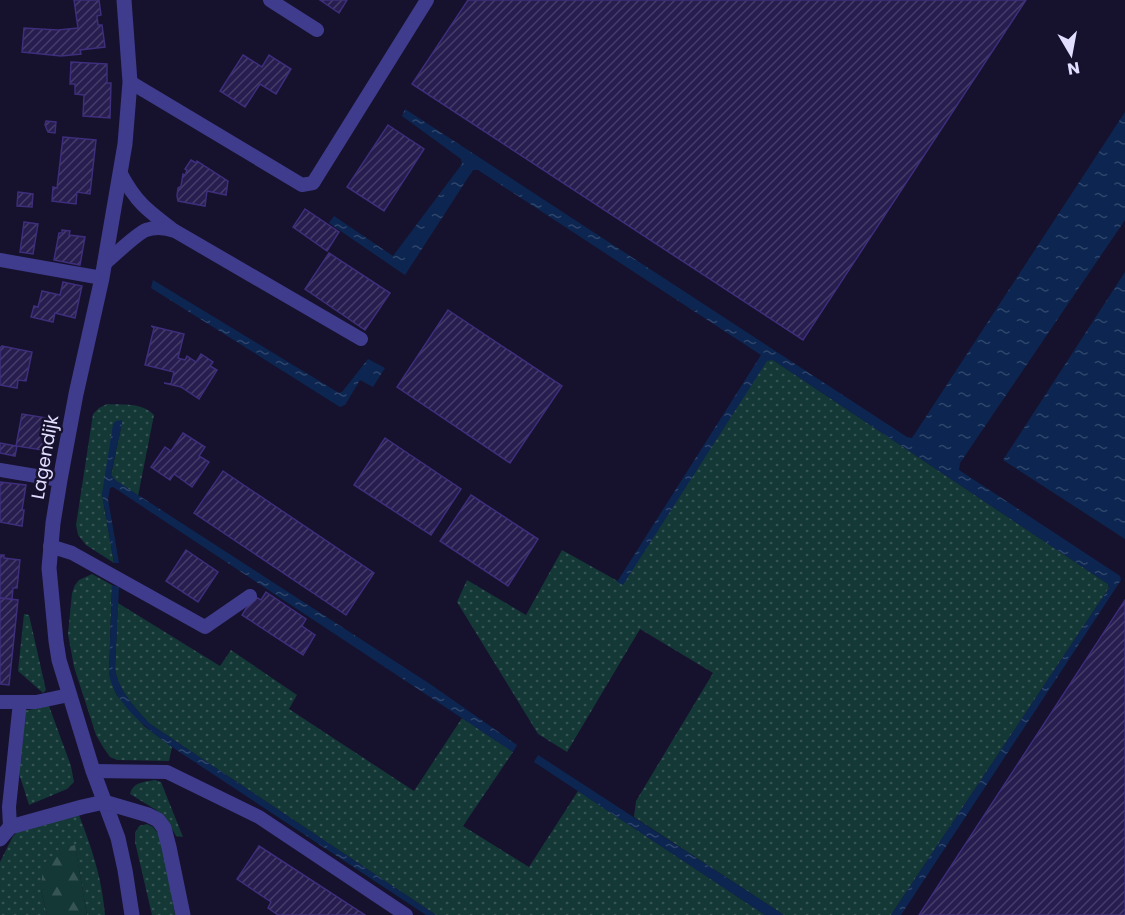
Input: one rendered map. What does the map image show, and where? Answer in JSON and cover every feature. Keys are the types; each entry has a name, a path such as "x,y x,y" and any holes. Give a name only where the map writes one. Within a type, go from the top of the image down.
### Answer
{"street":[{"name":"Lagendijk","path":"124,0 130,82 125,144 103,271 60,480 49,568 59,660 93,771 118,838 132,915"},
{"path":"5,833 82,807 104,802 148,815 158,820 164,828 170,847 183,915"}],"lane":[{"path":"270,0 317,30"},
{"path":"130,82 302,186 313,183 427,0"},
{"path":"121,174 138,202 175,231 361,339"},
{"path":"0,260 103,271 145,231 167,228 175,231"},
{"path":"0,470 60,480"},
{"path":"50,546 72,553 205,627 250,596"},
{"path":"0,702 36,702 69,694"},
{"path":"5,833 20,702"},
{"path":"93,771 168,772 259,817 406,915"}],"green space":[{"path":"767,360 773,360 1108,584 1109,588 891,915 784,915 634,817 636,801 713,673 640,629 567,752 538,734 457,602 467,580 526,615 562,550 623,584"},
{"path":"107,404 138,406 154,415 138,496 111,475 122,420 102,494 114,563 86,545 78,535 76,525 93,414"},
{"path":"92,574 112,585 109,674 116,694 144,726 172,747 169,761 117,760 110,757 96,735 74,667 68,634 72,593 75,585 79,580"},
{"path":"118,603 220,666 231,650 297,695 289,709 414,791 462,718 513,752 463,826 529,867 578,791 765,915 436,915 150,724 128,699 117,677 115,669"},
{"path":"24,614 29,615 46,690 43,693 18,671"},
{"path":"49,706 71,766 74,782 67,789 29,805 16,764 23,711"},
{"path":"155,780 161,782 183,837 176,836 167,820 156,810 130,794 136,785"},
{"path":"79,815 96,864 105,915 87,915 75,846 41,890 47,915 0,915 0,862 13,836 17,832"},
{"path":"147,824 153,827 161,837 175,915 152,915 135,842 135,833 139,826"},
{"path":"75,845 87,915 47,915 41,890 43,864 61,849"}],"water":[{"path":"405,109 907,437 912,438 1125,112 1125,220 960,463 959,470 1120,576 1121,580 901,915 891,915 1109,588 1108,584 773,360 767,361 623,585 617,582 761,355 478,170 473,170 405,275 329,223 334,216 393,256 462,164 461,159 402,116"},
{"path":"1125,272 1125,539 1003,460"},
{"path":"153,280 339,393 368,359 385,368 373,387 360,380 345,405 340,407 151,288"},
{"path":"122,420 111,474 115,480 430,684 517,745 513,752 113,487 110,488 108,499 119,563 114,563 102,494 113,424"},
{"path":"112,585 119,587 115,669 117,677 128,699 150,724 436,915 426,915 172,747 153,733 125,706 112,685 109,674"},
{"path":"538,755 784,915 765,915 534,762"}],"building":[{"path":"74,0 99,0 101,15 97,16 98,25 102,25 105,47 80,50 81,54 61,56 22,52 24,28 58,30 78,28"},
{"path":"320,0 347,0 339,13"},
{"path":"468,0 1026,0 803,340 412,84"},
{"path":"243,55 262,67 269,55 291,69 276,94 260,84 245,107 220,91"},
{"path":"71,62 107,64 107,83 111,83 110,118 83,116 84,95 75,94 75,84 70,84"},
{"path":"46,121 56,122 55,133 48,132"},
{"path":"388,125 424,149 384,211 347,187"},
{"path":"63,137 96,140 90,194 77,192 76,204 52,201 53,187 57,188"},
{"path":"191,160 196,163 197,161 228,181 226,195 207,191 205,206 178,201 178,188 181,186 183,174 185,175 187,170 185,169"},
{"path":"18,192 33,194 32,207 17,206"},
{"path":"305,209 339,232 327,251 293,227"},
{"path":"24,222 38,224 33,254 20,252"},
{"path":"62,230 70,231 69,235 85,237 80,265 54,260 59,233 62,233"},
{"path":"329,253 390,293 365,330 305,289"},
{"path":"63,282 82,286 75,318 55,313 53,322 31,317 34,306 38,307 42,291 60,295"},
{"path":"448,310 562,386 510,463 397,387"},
{"path":"151,326 184,334 178,358 185,360 187,356 196,362 201,354 213,362 210,366 217,370 199,399 181,387 164,383 171,384 174,372 145,365 154,328"},
{"path":"0,347 32,352 26,381 18,380 17,388 0,385"},
{"path":"22,414 47,418 42,450 17,446 15,456 0,453 0,443 16,446"},
{"path":"183,433 205,447 199,456 209,462 192,487 174,474 170,480 151,467 165,447 171,451"},
{"path":"385,438 461,489 431,535 354,485"},
{"path":"223,471 374,573 346,615 194,513"},
{"path":"0,482 26,485 22,526 0,522"},
{"path":"471,495 538,539 508,586 440,541"},
{"path":"186,550 218,572 198,602 166,581"},
{"path":"0,555 4,555 4,558 20,560 17,588 13,588 12,599 0,598"},
{"path":"266,592 306,619 302,626 315,635 303,655 242,615 254,596 261,600"},
{"path":"0,598 18,600 9,685 0,684"},
{"path":"1125,600 1125,915 919,915"},
{"path":"259,846 365,915 278,915 268,908 271,902 237,879"}]}
